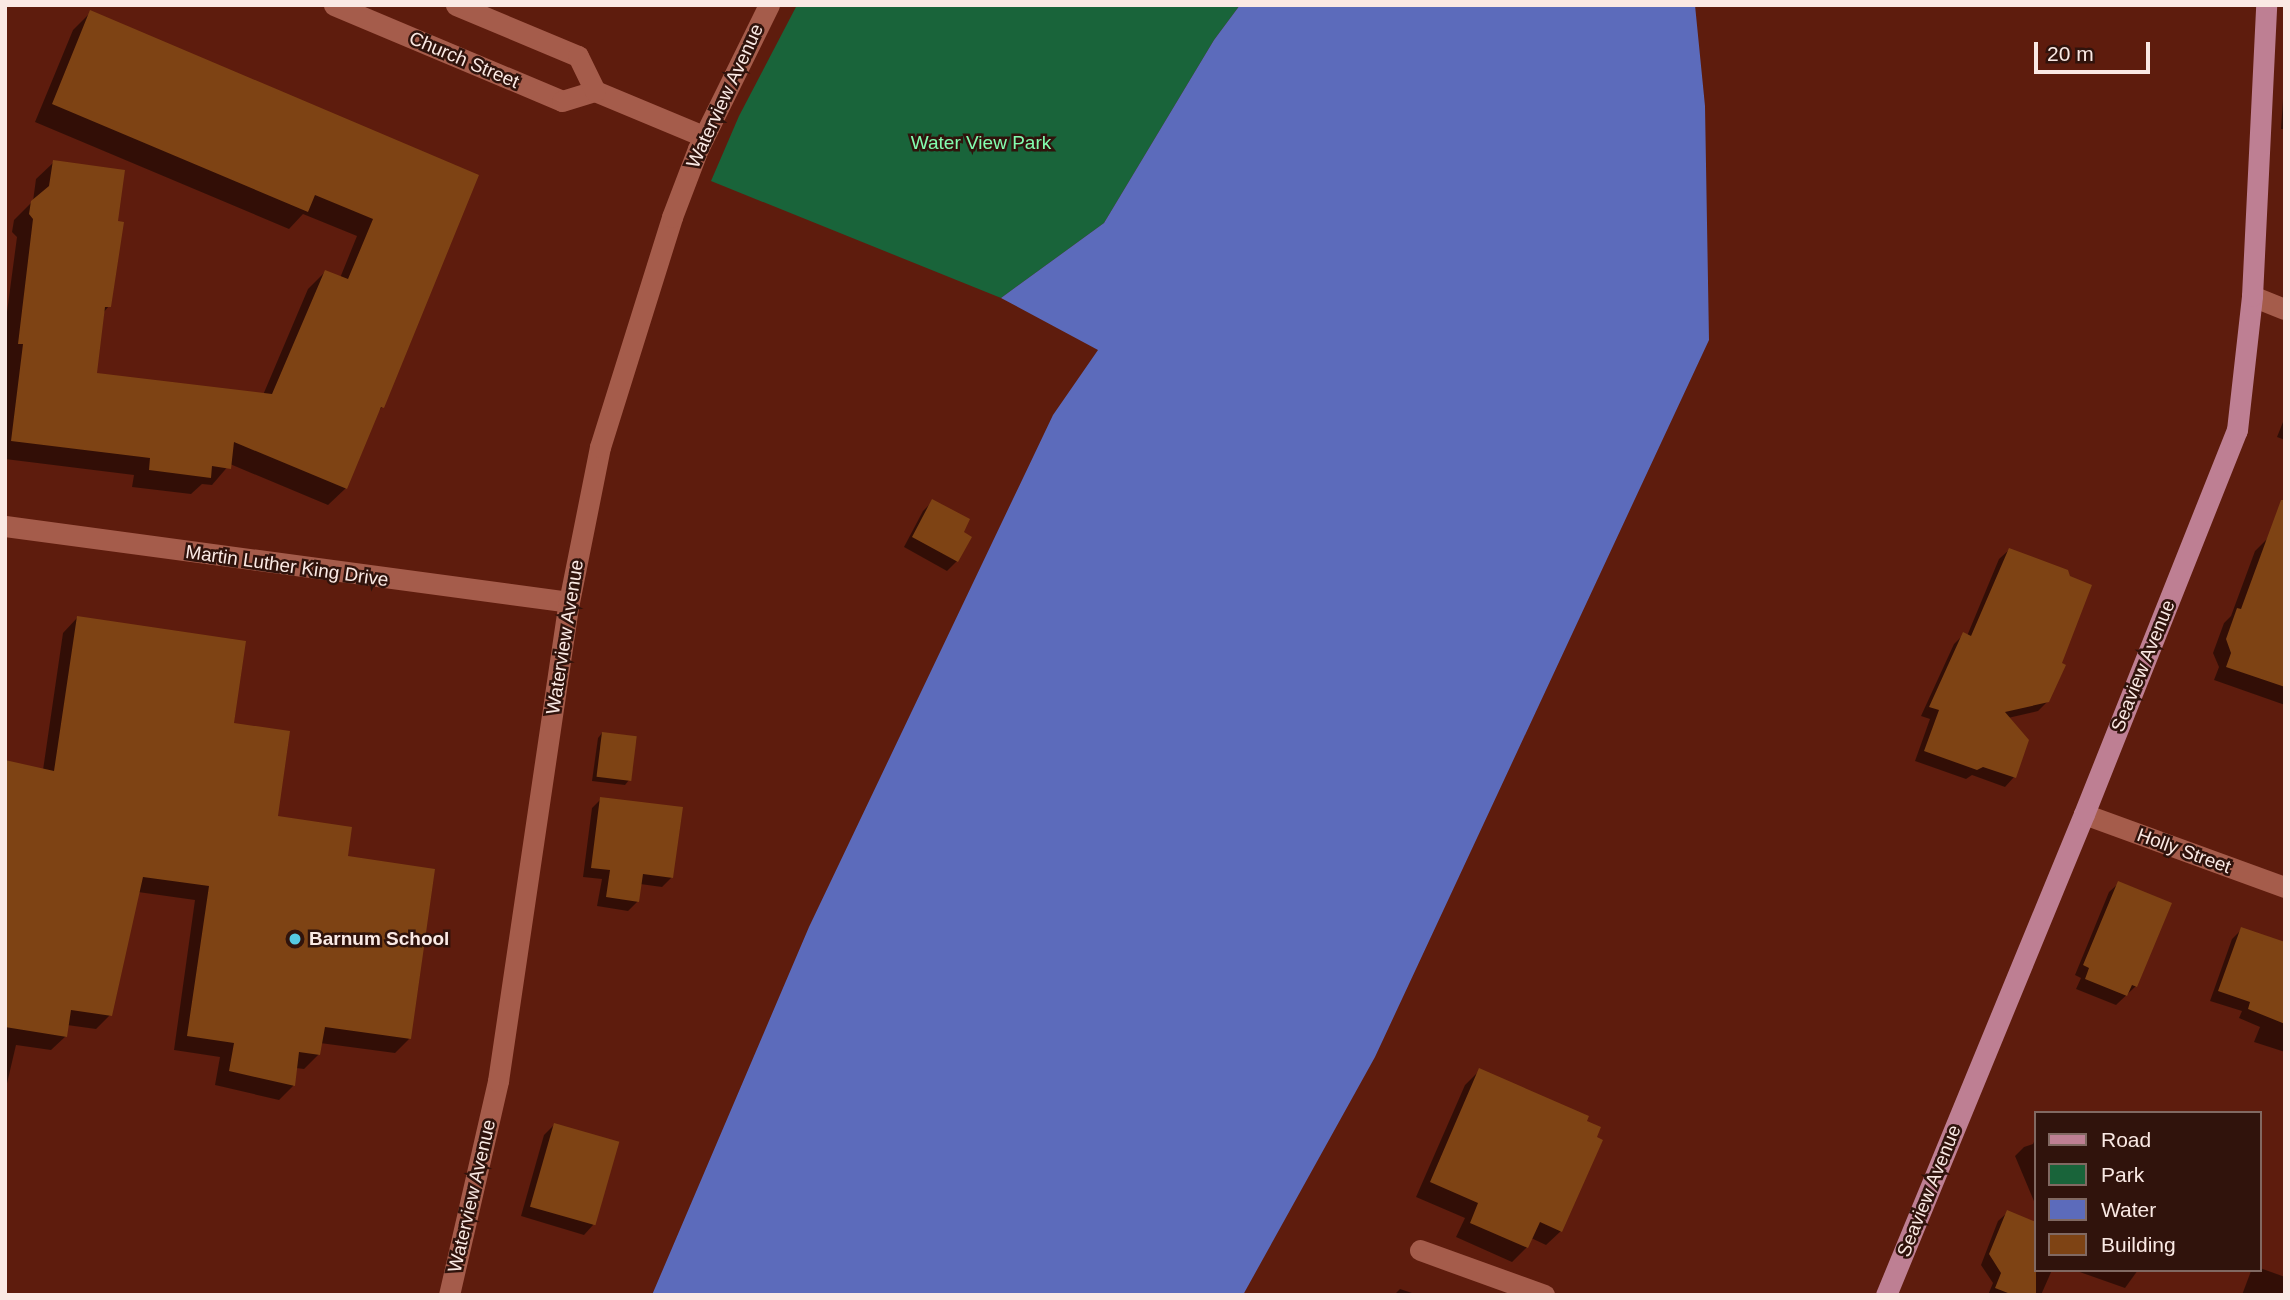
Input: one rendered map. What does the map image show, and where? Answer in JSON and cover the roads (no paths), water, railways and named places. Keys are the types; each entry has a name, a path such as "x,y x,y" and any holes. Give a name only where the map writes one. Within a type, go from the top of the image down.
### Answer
{"main road":[{"name":"Seaview Avenue","path":"1886,1295 2084,814 2237,430 2252,296 2266,5"}],"street":[{"name":"Church Street","path":"334,5 562,101 594,91"},
{"path":"456,5 578,56 594,91 703,136"},
{"name":"Waterview Avenue","path":"449,1295 498,1081 569,602 600,447 671,217 703,136 769,5"},
{"path":"2252,296 2285,309"},
{"name":"Martin Luther King Drive","path":"5,526 569,602"},
{"name":"Holly Street","path":"2084,814 2285,887"},
{"path":"1420,1250 1544,1295"}],"water":[{"path":"1240,5 1695,5 1705,106 1709,340 1375,1057 1243,1295 652,1295 809,927 1053,415 1098,350 1001,298 1104,223 1214,40"}],"place":[{"name":"Barnum School","path":"295,939"}],"park label":[{"name":"Water View Park","path":"981,143"}]}
